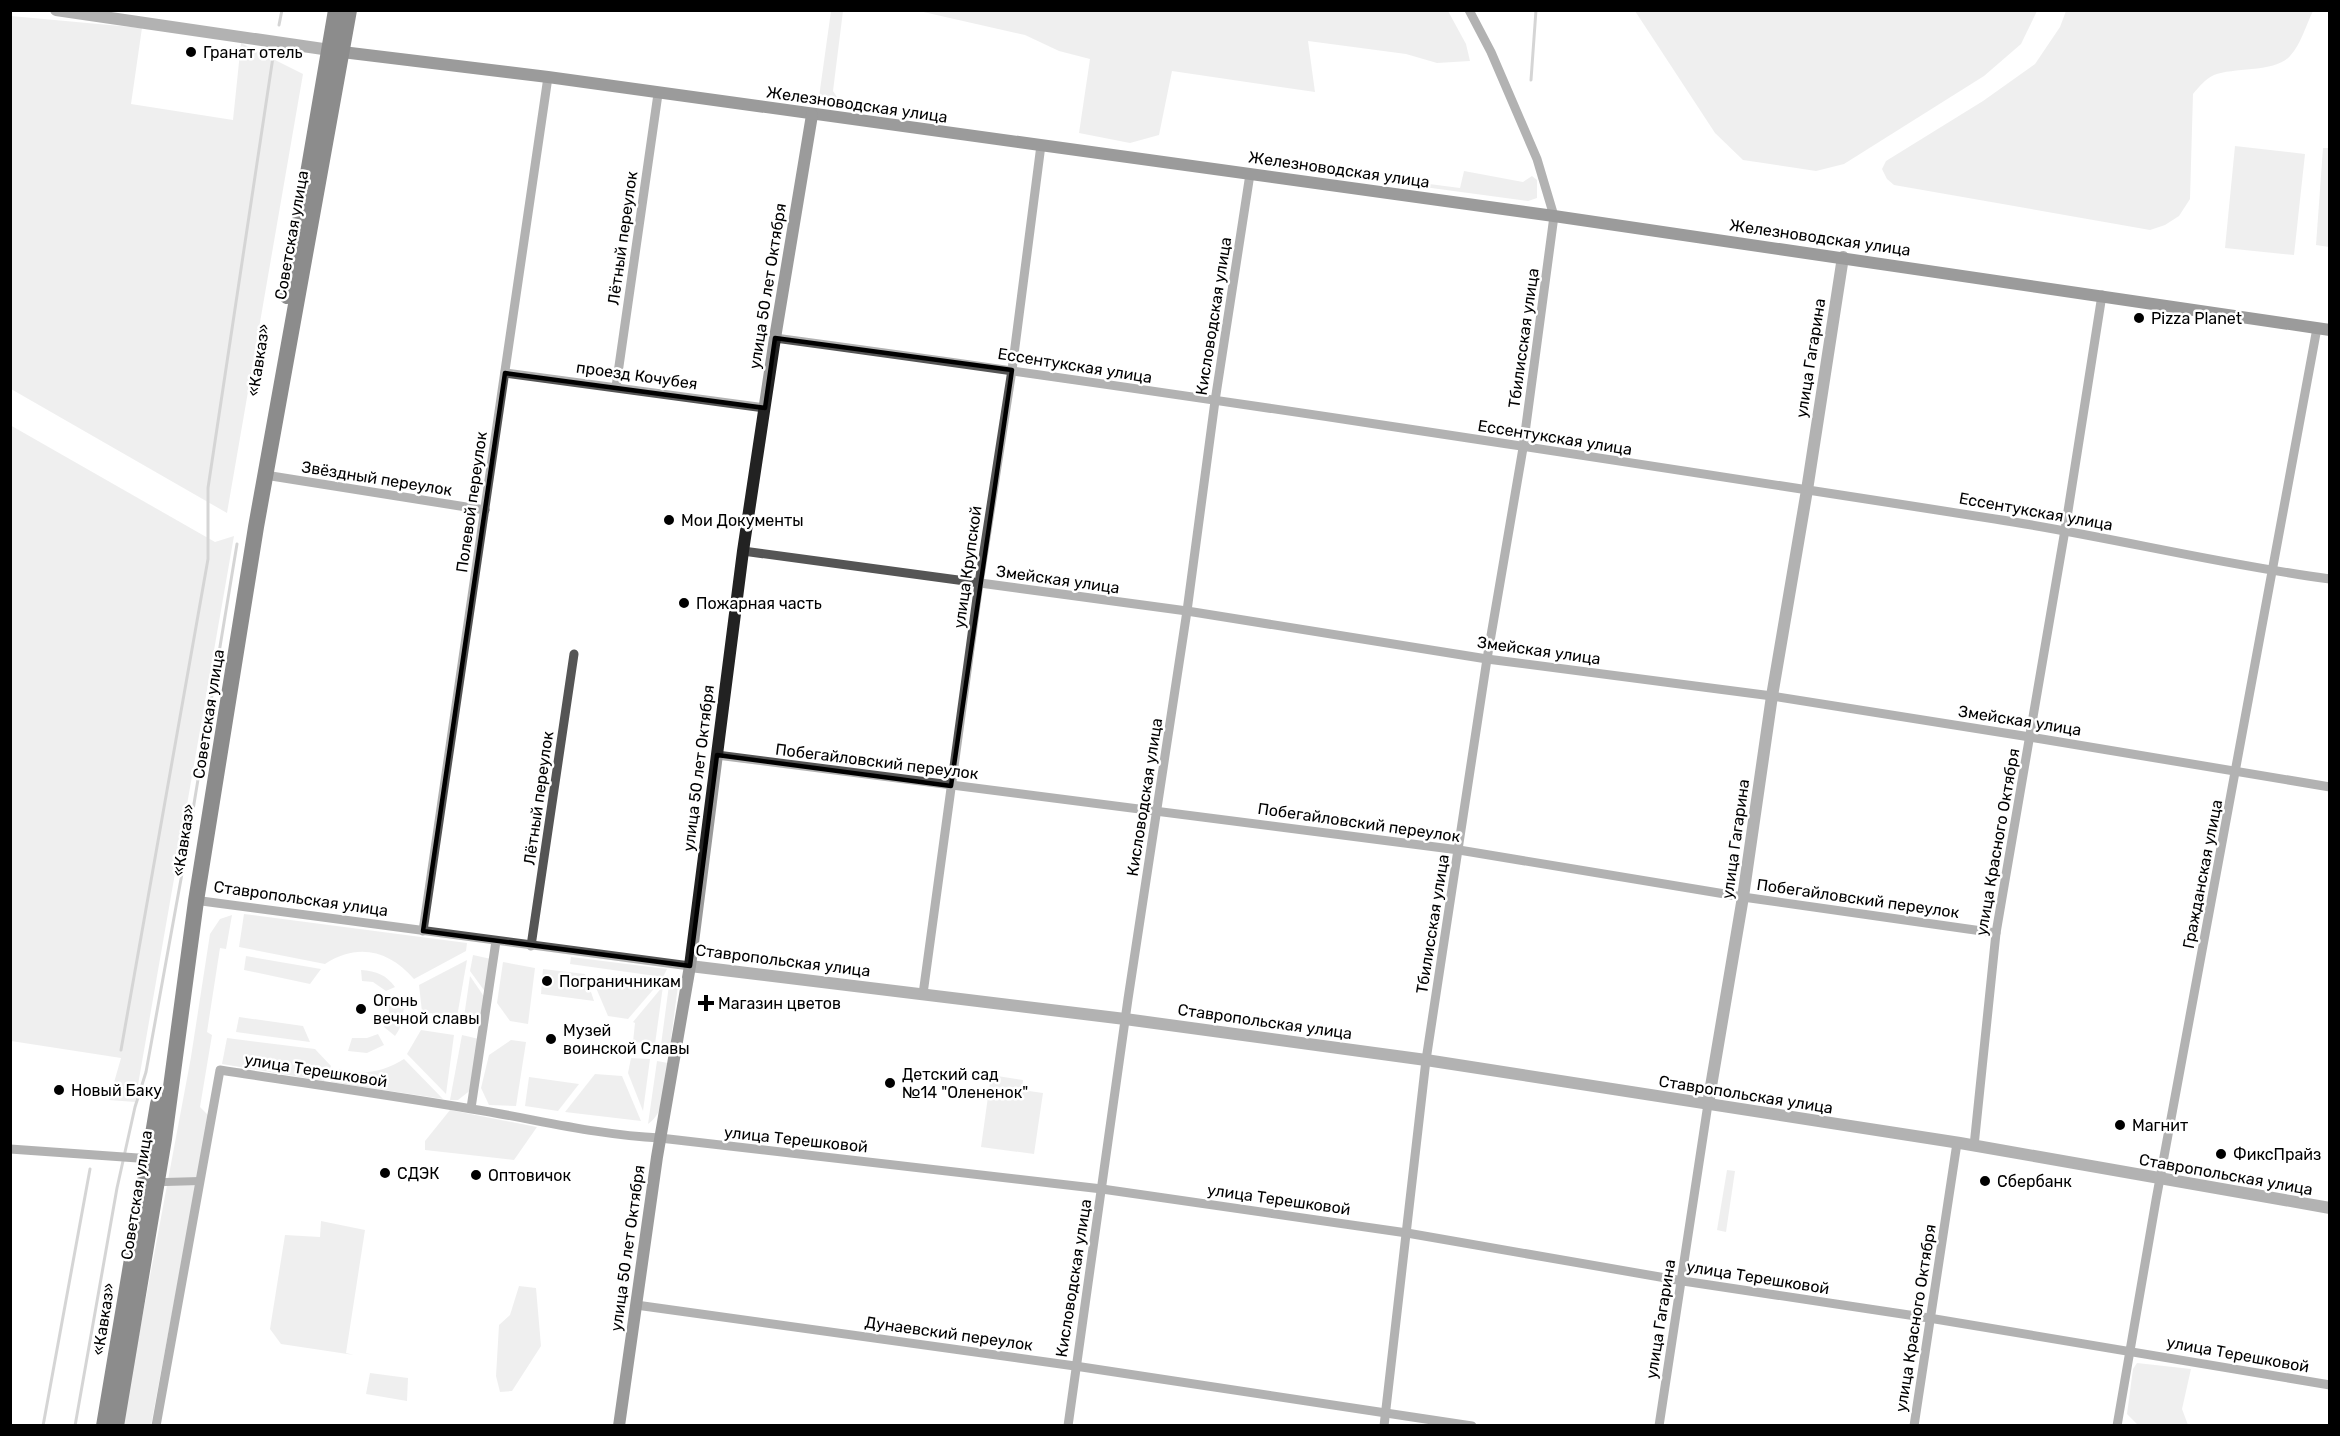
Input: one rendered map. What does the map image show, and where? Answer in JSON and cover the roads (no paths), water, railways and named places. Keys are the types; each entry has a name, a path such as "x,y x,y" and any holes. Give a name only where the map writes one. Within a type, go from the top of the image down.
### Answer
{"highway":[{"name":"«Кавказ»","path":"194,900 257,477 302,201 336,51 336,10"},
{"name":"Советская улица","path":"116,1425 194,900 336,51 349,10"},
{"name":"«Кавказ»","path":"104,1425 155,1159"}],"main road":[{"name":"Железноводская улица","path":"336,51 548,77 1554,216 2323,329"},
{"name":"улица 50 лет Октября","path":"619,1425 660,1138 690,966 743,551 812,115"}],"street":[{"path":"56,10 336,51"},
{"path":"1469,10 1491,52 1538,159 1554,216"},
{"name":"Полевой переулок","path":"423,931 548,77"},
{"name":"Лётный переулок","path":"616,387 658,93"},
{"name":"улица Крупской","path":"923,994 979,583 1012,370 1041,145"},
{"name":"Кисловодская улица","path":"1068,1425 1125,1019 1250,174"},
{"name":"Тбилисская улица","path":"1384,1425 1426,1060 1486,659 1523,448 1554,216"},
{"name":"улица Гагарина","path":"1659,1425 1683,1281 1708,1104 1743,897 1772,696 1843,257"},
{"name":"улица Красного Октября","path":"1974,1146 1996,933 2066,530 2102,295"},
{"name":"Гражданская улица","path":"2117,1425 2272,572 2323,329"},
{"name":"Ессентукская улица","path":"775,338 1012,370 2066,530 2272,572 2330,579"},
{"name":"проезд Кочубея","path":"505,373 765,408"},
{"name":"Звёздный переулок","path":"265,476 485,510"},
{"name":"Змейская улица","path":"743,551 1187,611 1486,659 1772,696 2030,736 2236,773 2330,787"},
{"name":"Лётный переулок","path":"531,946 574,654"},
{"name":"Побегайловский переулок","path":"717,754 1459,850 1743,897 1996,933"},
{"name":"Ставропольская улица","path":"194,900 531,946 1125,1019 1426,1060 1957,1143 2330,1208"},
{"path":"471,1108 496,940"},
{"name":"улица Терешковой","path":"200,1181 220,1070 471,1108 551,1125 632,1137 660,1138 1102,1189 1407,1233 1683,1281 2129,1350 2330,1385"},
{"name":"улица Красного Октября","path":"1914,1425 1957,1143"},
{"path":"10,1149 155,1159"},
{"path":"156,1425 200,1181 165,1182"},
{"name":"Дунаевский переулок","path":"636,1305 1075,1366 1472,1425"}],"waterway":[{"path":"279,25 282,10"},
{"path":"1531,80 1536,10"},
{"path":"121,1050 208,559 208,488 273,57"},
{"path":"75,1426 117,1188 135,1107 146,1072 187,846 237,544"},
{"path":"43,1426 90,1169"}],"place":[{"name":"Гранат отель","path":"191,52"},
{"name":"Pizza Planet","path":"2139,318"},
{"name":"Мои Документы","path":"669,520"},
{"name":"Пожарная часть","path":"684,603"},
{"name":"Пограничникам","path":"547,981"},
{"name":"Магазин цветов","path":"706,1003"},
{"name":"Огонь вечной славы","path":"361,1009"},
{"name":"Музей воинской Славы","path":"551,1039"},
{"name":"Детский сад №14 \"Олененок\"","path":"890,1083"},
{"name":"Новый Баку","path":"59,1090"},
{"name":"Магнит","path":"2120,1125"},
{"name":"ФиксПрайз","path":"2221,1154"},
{"name":"СДЭК","path":"385,1173"},
{"name":"Оптовичок","path":"476,1175"},
{"name":"Сбербанк","path":"1985,1181"}]}
